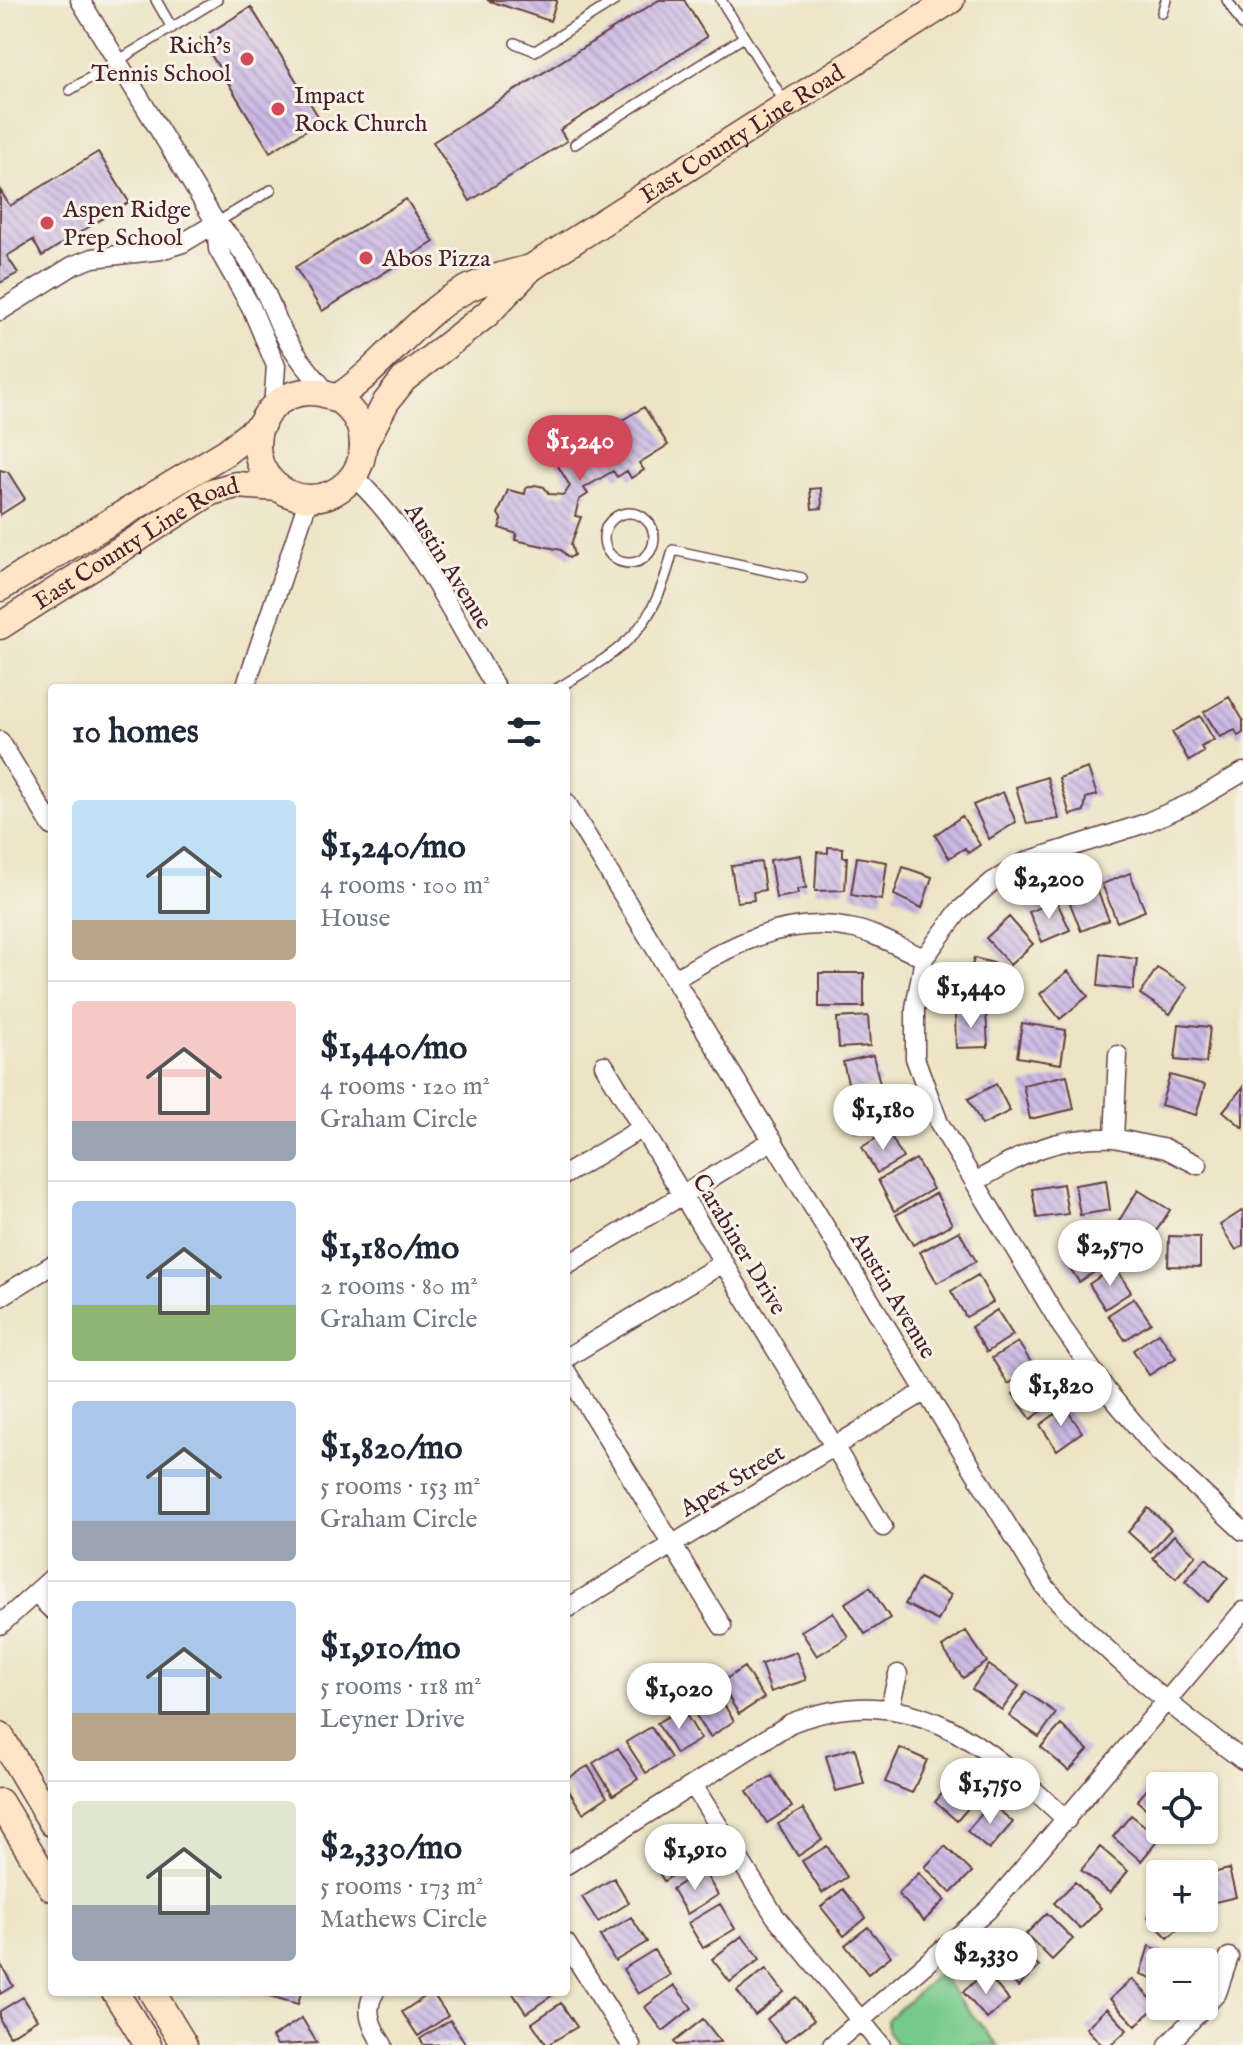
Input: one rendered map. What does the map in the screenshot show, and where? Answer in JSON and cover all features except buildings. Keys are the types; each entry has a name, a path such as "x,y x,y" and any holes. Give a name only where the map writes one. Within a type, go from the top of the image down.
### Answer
{"main road":[{"name":"East County Line Road","path":"363,446 386,402 404,379 487,314 531,268 951,0"},
{"name":"East County Line Road","path":"332,398 363,381 437,307 471,286 531,268"},
{"path":"300,394 332,398 354,416 363,446 353,476 329,495 309,498 279,488 261,464 257,444 267,416 300,394"},
{"name":"East County Line Road","path":"0,588 226,452 267,416"},
{"name":"East County Line Road","path":"0,626 211,492 236,485 279,488"},
{"path":"0,1735 48,1816"},
{"path":"0,1802 48,1881"},
{"path":"117,1996 148,2045"},
{"path":"154,1996 184,2045"}],"street":[{"path":"80,0 216,223 242,251 264,284 297,356 332,398"},
{"path":"0,311 74,265 93,258 161,250 183,243 216,223"},
{"path":"216,223 218,249 249,304 276,366 267,416"},
{"name":"Austin Avenue","path":"353,476 376,497 410,543 494,684"},
{"path":"246,684 309,498"},
{"path":"0,741 48,819"},
{"path":"1243,772 1193,802 1143,824 1027,861 992,882 959,911 924,958 915,1008 915,1058 939,1123 1062,1327 1107,1391 1159,1453 1243,1531"},
{"name":"Austin Avenue","path":"570,808 1045,1587 1094,1641 1166,1703 1243,1760"},
{"path":"675,979 748,937 801,925 850,928 924,958"},
{"path":"1114,1138 1118,1055"},
{"name":"Carabiner Drive","path":"604,1065 883,1527"},
{"path":"570,1172 642,1128"},
{"path":"975,1182 1025,1152 1085,1137 1114,1138 1166,1149 1198,1165"},
{"path":"570,1264 773,1140"},
{"path":"570,1356 723,1263"},
{"path":"0,1297 48,1267"},
{"path":"570,1378 722,1626"},
{"name":"Apex Street","path":"570,1607 924,1392"},
{"path":"0,1625 48,1582"},
{"path":"35,1593 48,1606"},
{"path":"832,2045 988,1910 1243,1611"},
{"path":"890,1707 898,1674"},
{"path":"570,1862 805,1717 857,1707 890,1707 915,1712 971,1738 1067,1820"},
{"path":"693,1785 775,1916 881,2045"},
{"path":"570,1949 631,2045"},
{"path":"1168,2045 1217,1993 1229,1957"},
{"path":"372,1996 369,2001 371,2025 383,2045"}],"lane":[{"path":"156,0 172,28"},
{"path":"70,90 217,0"},
{"path":"515,43 535,51 616,0"},
{"path":"721,0 786,104"},
{"path":"1162,13 1166,0"},
{"path":"1227,0 1243,26"},
{"path":"575,144 744,37"},
{"path":"216,223 271,190"},
{"path":"621,514 637,514 650,523 653,546 637,562 620,561 604,542 608,525 621,514"},
{"path":"653,546 802,578"},
{"path":"565,684 614,654 642,629 655,606 673,550"}],"green space":[{"path":"938,1974 998,2045 897,2045 887,2030 887,2020"}],"place":[{"name":"Rich's Tennis School","path":"247,59"},
{"name":"Impact Rock Church","path":"278,109"},
{"name":"Aspen Ridge Prep School","path":"47,223"},
{"name":"Abos Pizza","path":"366,258"}]}
